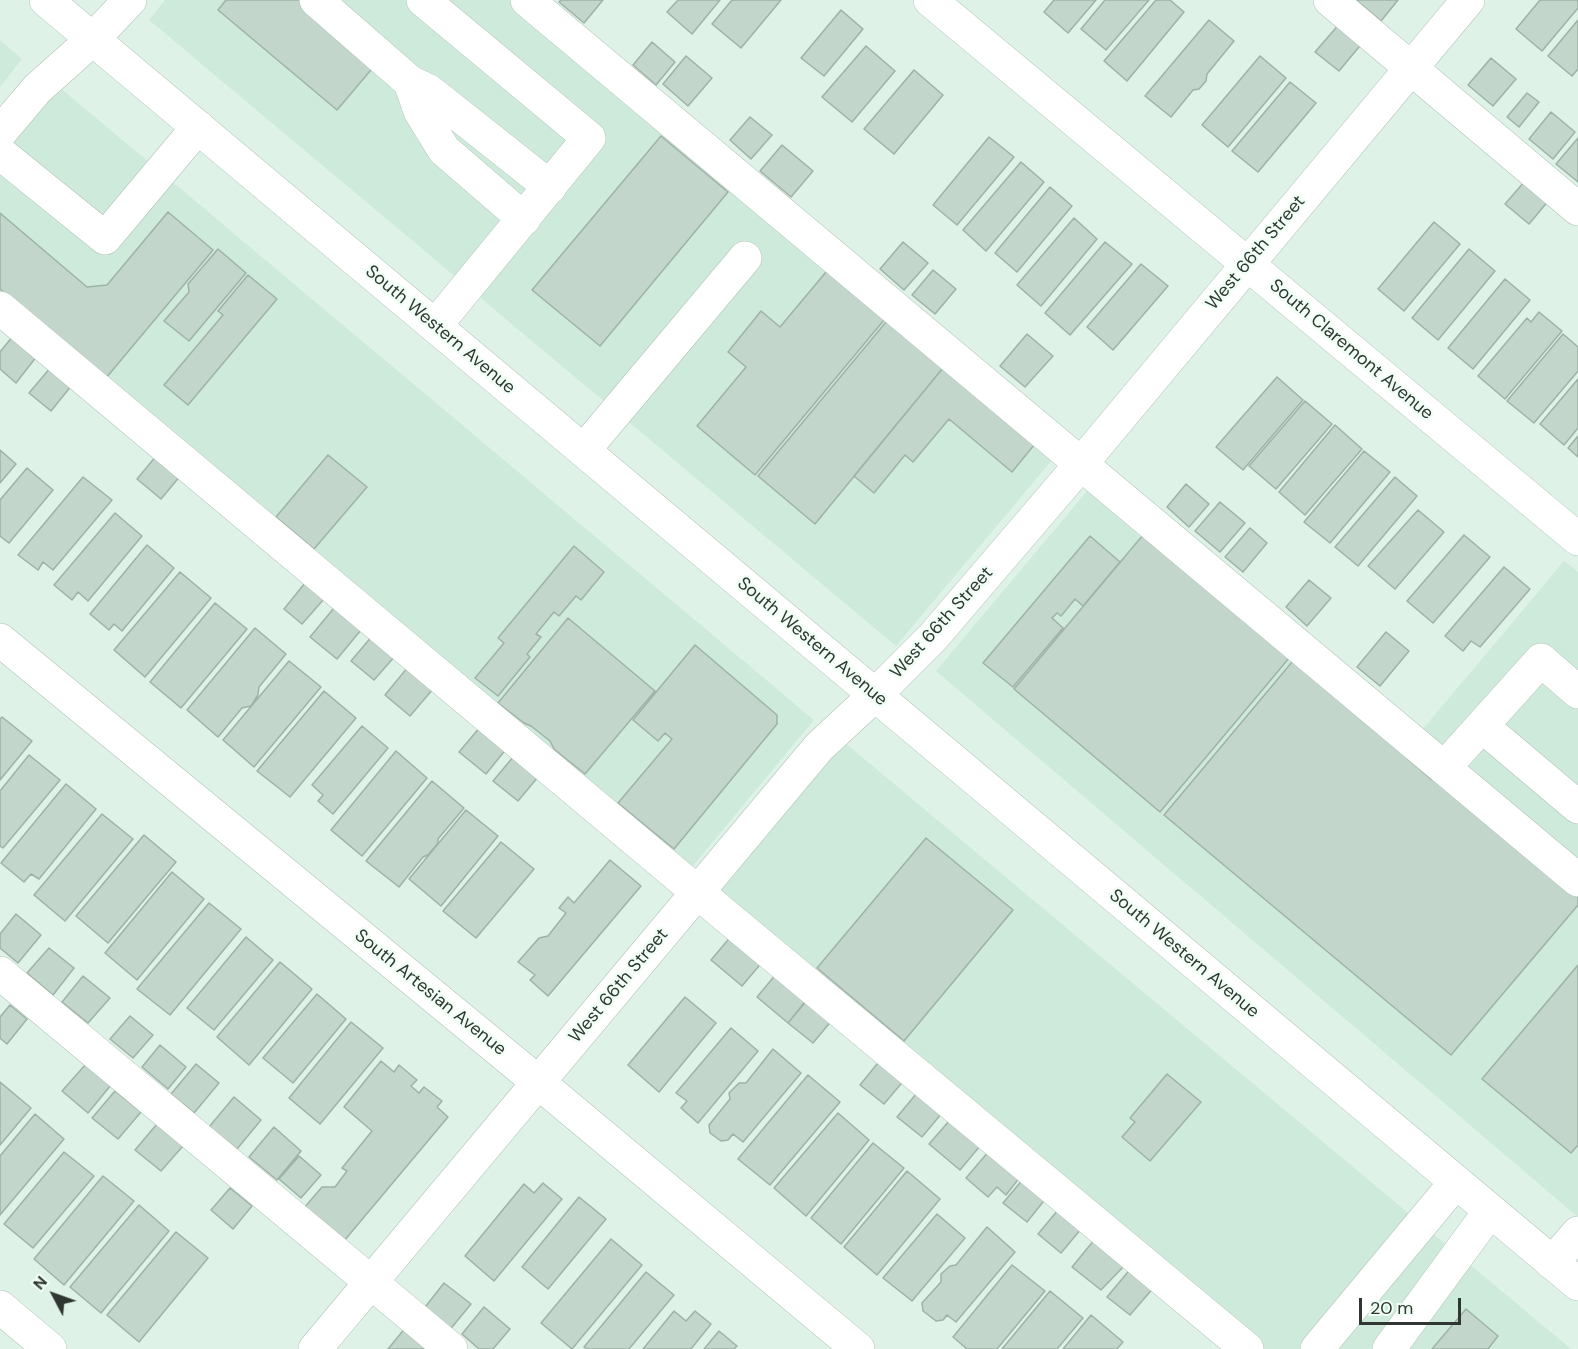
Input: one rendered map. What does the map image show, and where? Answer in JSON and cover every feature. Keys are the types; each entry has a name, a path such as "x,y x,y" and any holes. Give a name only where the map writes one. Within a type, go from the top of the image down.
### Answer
{"street":[{"name":"South Western Avenue","path":"46,0 1578,1284"},
{"path":"0,133 37,89 93,39 130,0"},
{"path":"316,0 410,82 429,91 550,187"},
{"path":"423,0 589,138 435,326"},
{"path":"527,0 1578,880"},
{"name":"South Claremont Avenue","path":"930,0 1578,539"},
{"path":"1330,0 1578,209"},
{"name":"West 66th Street","path":"315,1349 819,747 933,637 1081,464 1468,0"},
{"path":"410,82 420,111 444,150 524,219"},
{"path":"0,153 105,238 198,127"},
{"path":"584,450 745,258"},
{"path":"0,308 1247,1349"},
{"name":"South Artesian Avenue","path":"0,640 538,1082 858,1349"},
{"path":"1444,768 1541,660 1578,692"},
{"path":"1482,726 1578,807"},
{"path":"0,973 451,1349"},
{"path":"1317,1349 1456,1182"},
{"path":"1389,1349 1490,1211"},
{"path":"1552,1263 1578,1233"},
{"path":"0,1307 50,1349"}],"shaded area":[{"path":"165,0 527,0 1062,448 896,646 149,20"},
{"path":"0,40 22,59 0,87"},
{"path":"58,86 814,720 682,879 0,308 0,156"},
{"path":"1098,478 1412,742 1564,561 1578,572 1578,1217 936,671"},
{"path":"844,742 1571,1349 1247,1349 711,903"}],"building":[{"path":"226,0 301,0 376,64 337,110 218,10"},
{"path":"561,0 603,0 584,23 559,2"},
{"path":"678,0 720,0 692,34 667,12"},
{"path":"732,0 781,0 741,48 712,24"},
{"path":"1054,0 1096,0 1068,33 1044,12"},
{"path":"1105,0 1149,0 1106,50 1081,29"},
{"path":"1156,0 1170,0 1184,12 1127,81 1104,61"},
{"path":"1356,0 1398,0 1381,21"},
{"path":"1540,0 1578,0 1578,8 1542,51 1516,29"},
{"path":"841,10 863,29 824,76 801,58"},
{"path":"1209,20 1234,41 1207,74 1206,81 1199,89 1193,90 1171,117 1145,96"},
{"path":"1578,20 1578,69 1572,76 1548,56"},
{"path":"1341,22 1364,41 1339,71 1315,52"},
{"path":"652,42 675,62 656,85 633,65"},
{"path":"866,46 895,71 852,122 822,97"},
{"path":"686,56 712,78 688,106 663,84"},
{"path":"1260,56 1286,78 1228,147 1202,125"},
{"path":"1491,58 1516,79 1493,106 1468,85"},
{"path":"914,70 943,95 894,154 864,129"},
{"path":"1290,82 1316,103 1258,172 1232,151"},
{"path":"1527,93 1539,102 1519,127 1507,117"},
{"path":"1551,112 1575,132 1553,159 1529,139"},
{"path":"750,117 772,135 751,159 730,140"},
{"path":"661,136 728,192 600,346 532,290"},
{"path":"989,137 1014,157 957,225 933,205"},
{"path":"1578,138 1578,182 1556,164"},
{"path":"782,145 813,171 791,197 760,171"},
{"path":"1021,162 1044,182 986,251 963,230"},
{"path":"1526,180 1550,199 1529,224 1505,204"},
{"path":"1050,187 1072,206 1017,272 995,253"},
{"path":"168,212 213,250 106,378 0,289 0,213 87,287 107,285"},
{"path":"1074,218 1097,239 1041,306 1017,285"},
{"path":"1434,222 1460,244 1404,311 1378,289"},
{"path":"903,242 928,263 904,290 880,269"},
{"path":"1105,242 1132,264 1070,335 1045,313"},
{"path":"218,249 246,273 189,341 164,321 189,292 188,284"},
{"path":"1469,249 1495,271 1438,340 1412,318"},
{"path":"1141,264 1168,286 1113,350 1087,327"},
{"path":"831,266 889,314 755,475 697,426 746,367 728,352 761,311 780,327"},
{"path":"933,270 956,289 935,314 912,295"},
{"path":"248,275 277,299 188,405 164,385 223,315 218,311"},
{"path":"1505,279 1530,300 1473,369 1448,348"},
{"path":"1539,312 1562,331 1505,399 1478,376 1527,318 1531,322"},
{"path":"891,316 947,363 815,524 758,476"},
{"path":"1027,334 1053,356 1025,387 1000,366"},
{"path":"1563,334 1578,347 1578,371 1534,423 1507,401"},
{"path":"13,336 37,356 16,383 0,369 0,352"},
{"path":"947,363 1039,439 1012,472 949,419 913,462 905,455 874,493 854,476"},
{"path":"51,367 72,385 51,411 29,393"},
{"path":"1277,377 1303,400 1243,470 1216,447"},
{"path":"1578,379 1578,428 1564,445 1540,424"},
{"path":"1305,401 1332,424 1276,489 1249,466"},
{"path":"1335,425 1362,449 1305,515 1279,492"},
{"path":"1578,436 1578,457 1568,448"},
{"path":"0,450 16,464 0,483"},
{"path":"1364,451 1390,472 1330,543 1304,522"},
{"path":"157,455 181,475 161,499 137,479"},
{"path":"328,455 367,487 314,549 276,517"},
{"path":"27,468 53,490 9,543 0,536 0,500"},
{"path":"83,477 112,500 53,570 43,562 38,570 18,555"},
{"path":"1395,477 1417,496 1358,566 1335,547"},
{"path":"1186,484 1209,504 1189,527 1167,507"},
{"path":"1220,502 1245,523 1220,552 1195,531"},
{"path":"1418,510 1444,532 1395,589 1368,566"},
{"path":"115,513 142,536 88,601 78,592 72,600 54,585"},
{"path":"1250,528 1267,543 1243,572 1225,557"},
{"path":"1148,529 1295,651 1160,812 1014,689"},
{"path":"1464,535 1490,557 1433,623 1407,601"},
{"path":"1090,536 1120,562 1083,606 1075,599 1061,616 1057,613 1052,618 1063,628 1013,687 983,663"},
{"path":"147,545 174,568 122,631 114,624 109,630 90,614"},
{"path":"574,546 604,572 581,600 576,596 559,616 554,612 536,634 541,637 527,654 530,657 498,696 475,678 504,643 498,638"},
{"path":"1504,567 1530,589 1480,647 1471,641 1463,651 1445,636"},
{"path":"180,572 211,598 145,677 114,650"},
{"path":"1309,580 1331,598 1307,626 1286,607"},
{"path":"305,583 324,599 302,624 284,609"},
{"path":"215,603 247,629 181,708 150,682"},
{"path":"334,608 361,630 337,659 310,637"},
{"path":"568,618 655,691 585,774 554,749 550,741 498,703"},
{"path":"255,628 286,654 259,687 258,695 251,706 242,708 218,737 187,710"},
{"path":"1386,632 1409,651 1380,686 1357,667"},
{"path":"373,635 396,655 374,680 351,661"},
{"path":"695,645 777,715 777,724 674,849 618,803 672,739 665,733 658,741 633,720"},
{"path":"1297,656 1413,754 1408,759 1432,780 1439,771 1578,887 1578,905 1451,1055 1164,815"},
{"path":"289,661 321,687 254,767 223,740"},
{"path":"408,667 433,689 410,716 385,695"},
{"path":"324,691 356,718 290,797 257,771"},
{"path":"2,717 32,741 0,780 0,719"},
{"path":"362,726 388,748 333,814 318,801 323,795 312,785"},
{"path":"481,726 507,748 486,774 459,752"},
{"path":"396,751 427,778 362,856 331,830"},
{"path":"29,755 60,780 3,848 0,846 0,791"},
{"path":"514,756 538,777 518,801 493,781"},
{"path":"432,781 464,808 438,839 438,843 428,855 423,857 399,887 366,861"},
{"path":"66,784 96,809 39,879 31,874 24,882 1,863"},
{"path":"466,810 498,836 441,906 409,879"},
{"path":"102,814 133,839 65,921 34,895"},
{"path":"144,835 176,862 108,943 76,916"},
{"path":"926,838 1013,910 904,1041 817,968"},
{"path":"501,842 534,869 476,938 443,911"},
{"path":"610,860 641,886 548,996 530,980 535,975 518,962 539,938 548,936 566,913 559,908 568,897 574,903"},
{"path":"172,872 204,899 137,980 105,953"},
{"path":"209,903 241,929 170,1015 137,989"},
{"path":"16,914 41,935 18,963 0,948 0,934"},
{"path":"733,934 764,960 742,986 711,960"},
{"path":"246,937 273,960 214,1030 187,1008"},
{"path":"49,948 74,968 53,995 27,973"},
{"path":"280,962 312,989 249,1065 217,1037"},
{"path":"1578,965 1578,1145 1571,1153 1482,1079"},
{"path":"777,973 808,998 788,1023 757,997"},
{"path":"83,976 110,998 88,1023 62,1002"},
{"path":"317,994 346,1019 293,1083 263,1058"},
{"path":"685,997 716,1023 659,1092 628,1065"},
{"path":"808,999 833,1019 813,1043 788,1023"},
{"path":"10,1005 27,1019 7,1044 0,1038 0,1017"},
{"path":"130,1016 153,1035 133,1058 110,1039"},
{"path":"351,1022 383,1048 320,1124 289,1098"},
{"path":"731,1028 758,1051 698,1123 681,1108 687,1101 676,1093"},
{"path":"160,1045 186,1067 168,1089 142,1067"},
{"path":"773,1049 801,1073 743,1142 733,1134 728,1140 721,1141 710,1133 709,1125 730,1099 729,1093 739,1083 746,1083"},
{"path":"882,1058 906,1078 884,1104 860,1085"},
{"path":"381,1061 394,1072 399,1065 417,1080 411,1086 419,1093 424,1087 442,1101 437,1107 448,1117 344,1241 304,1208 322,1187 335,1187 347,1171 342,1168 372,1131 344,1107"},
{"path":"86,1064 111,1085 88,1113 62,1091"},
{"path":"196,1064 219,1083 194,1113 171,1094"},
{"path":"1167,1074 1201,1102 1150,1161 1122,1137 1135,1122 1130,1118"},
{"path":"808,1075 840,1102 770,1185 738,1159"},
{"path":"0,1082 31,1108 0,1145"},
{"path":"115,1091 141,1112 118,1139 92,1118"},
{"path":"917,1093 942,1113 922,1137 897,1117"},
{"path":"234,1097 261,1120 237,1149 209,1127"},
{"path":"838,1113 869,1140 806,1216 774,1188"},
{"path":"35,1114 64,1139 0,1215 0,1156"},
{"path":"950,1120 980,1146 960,1170 929,1144"},
{"path":"157,1124 183,1146 161,1171 135,1150"},
{"path":"274,1127 301,1151 277,1180 249,1157"},
{"path":"873,1143 904,1168 841,1244 811,1218"},
{"path":"989,1151 1020,1177 1006,1195 997,1187 988,1197 966,1178"},
{"path":"64,1152 94,1176 33,1248 4,1224"},
{"path":"299,1156 321,1175 301,1198 279,1179"},
{"path":"907,1171 940,1199 877,1275 844,1247"},
{"path":"103,1176 134,1201 64,1285 34,1259"},
{"path":"1024,1178 1047,1197 1027,1222 1003,1203"},
{"path":"543,1183 562,1199 494,1281 465,1256 524,1184 534,1193"},
{"path":"230,1188 252,1206 233,1229 211,1210"},
{"path":"579,1197 606,1219 548,1289 522,1267"},
{"path":"139,1205 169,1231 101,1313 70,1287"},
{"path":"1058,1210 1081,1229 1061,1253 1038,1234"},
{"path":"937,1214 965,1238 912,1301 883,1278"},
{"path":"987,1227 1015,1252 956,1322 947,1315 943,1320 936,1321 923,1311 922,1303 941,1282 941,1274 950,1266 956,1265"},
{"path":"176,1232 208,1258 139,1342 107,1315"},
{"path":"611,1239 642,1265 572,1349 541,1323"},
{"path":"1095,1239 1125,1265 1101,1290 1072,1267"},
{"path":"1012,1265 1045,1291 997,1349 967,1349 953,1337"},
{"path":"1132,1267 1155,1286 1130,1315 1107,1297"},
{"path":"646,1272 674,1295 629,1349 587,1349 584,1347"},
{"path":"444,1283 471,1304 448,1332 422,1311"},
{"path":"1050,1291 1083,1318 1057,1349 1002,1349"},
{"path":"484,1307 510,1329 493,1349 479,1349 462,1334"},
{"path":"1466,1309 1498,1336 1488,1349 1432,1349"},
{"path":"674,1311 686,1321 695,1311 711,1324 691,1349 643,1349"},
{"path":"1091,1315 1123,1342 1117,1349 1063,1349"},
{"path":"406,1327 433,1349 388,1349"},
{"path":"719,1331 737,1346 734,1349 704,1349"}]}
